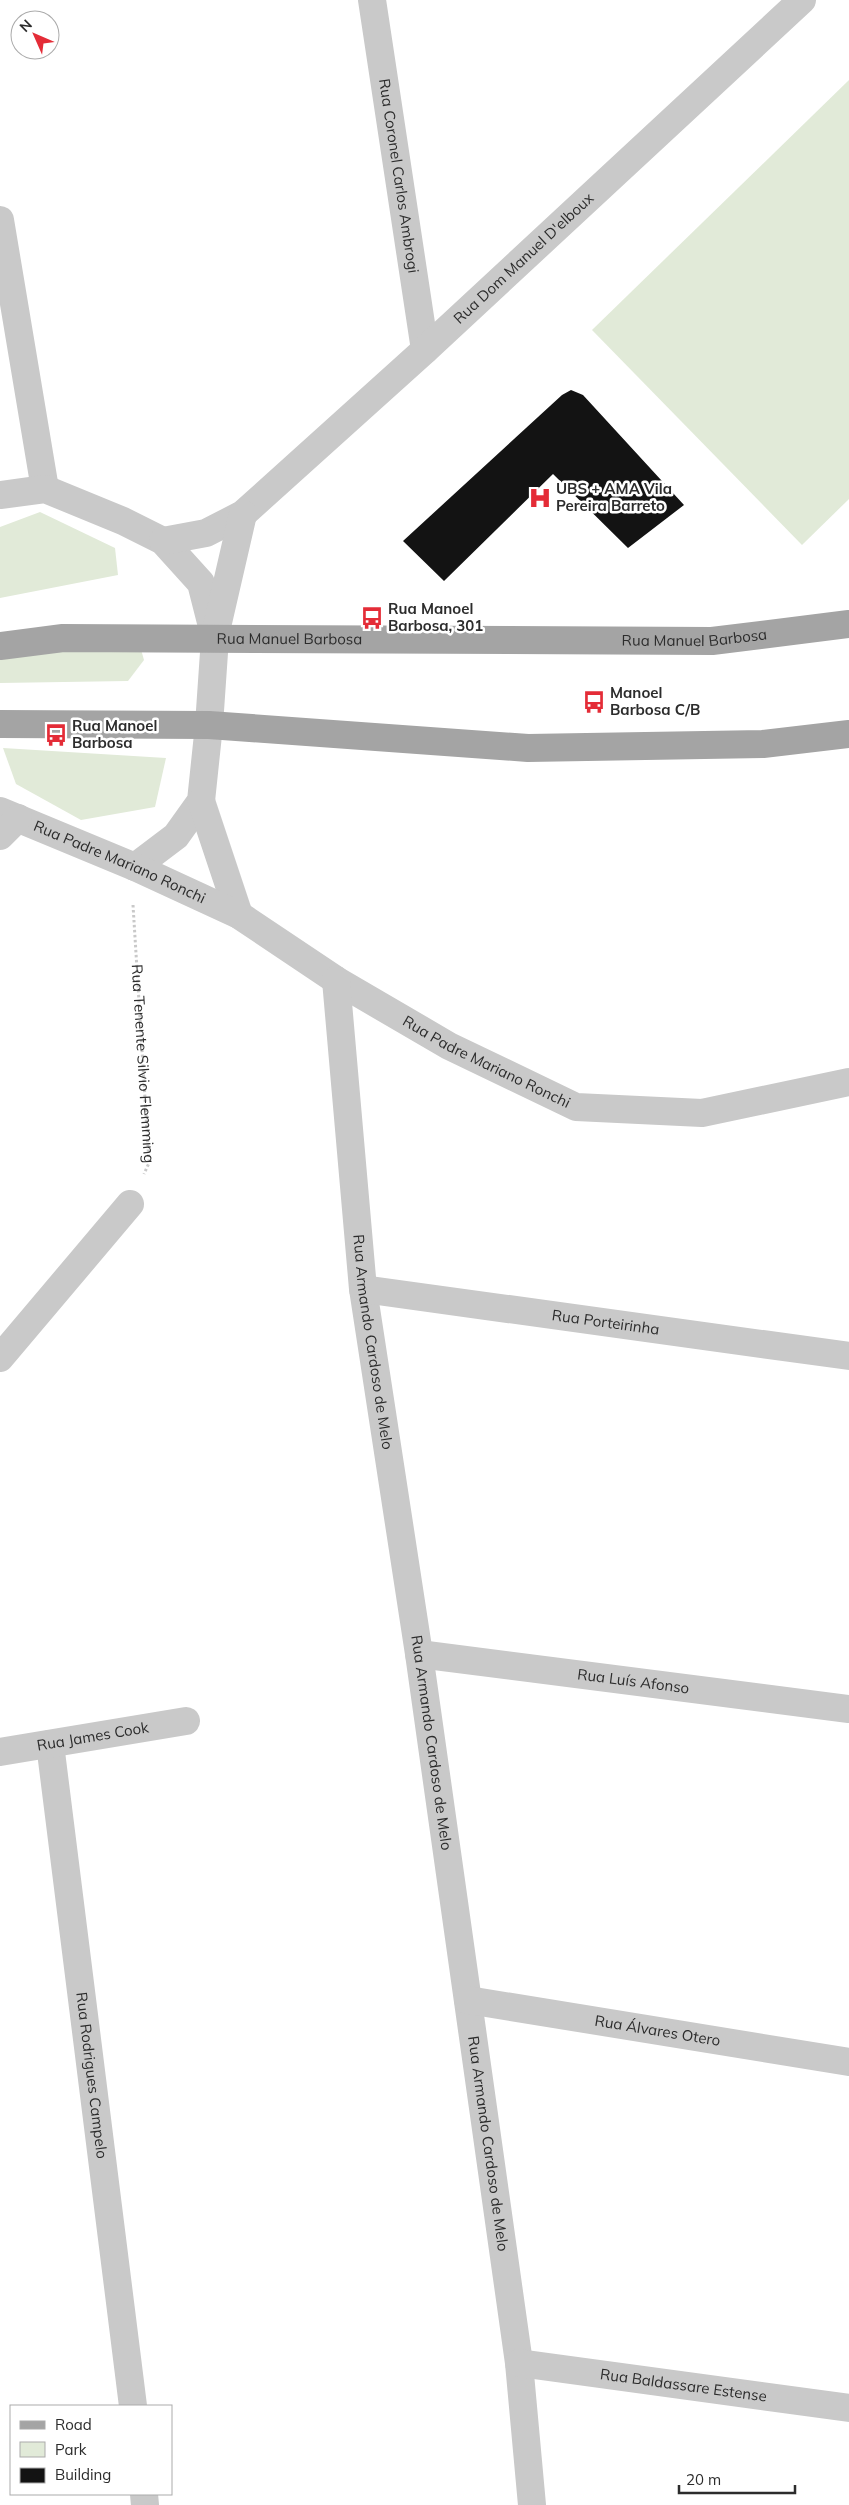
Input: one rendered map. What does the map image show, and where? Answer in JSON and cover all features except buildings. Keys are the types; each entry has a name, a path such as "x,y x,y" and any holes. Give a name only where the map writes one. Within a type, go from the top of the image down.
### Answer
{"main road":[{"name":"Rua Manuel Barbosa","path":"0,646 63,638 712,642 849,624"},
{"path":"0,724 209,725 528,748 763,744 849,734"}],"street":[{"name":"Rua Coronel Carlos Ambrogi","path":"372,0 425,350"},
{"name":"Rua Dom Manuel D'elboux","path":"163,541 206,533 243,514 425,350 802,0"},
{"path":"0,220 45,489"},
{"path":"0,495 45,489 123,521 163,541 201,583 215,638"},
{"path":"135,866 176,836 201,801 215,638 243,514"},
{"name":"Rua Padre Mariano Ronchi","path":"201,801 239,915"},
{"name":"Rua Padre Mariano Ronchi","path":"6,822 135,866 239,915 336,980 449,1046 576,1107 702,1113 849,1082"},
{"name":"Rua Armando Cardoso de Melo","path":"336,980 363,1289 419,1654 519,2363 532,2505"},
{"path":"0,1358 130,1204"},
{"name":"Rua Porteirinha","path":"363,1289 849,1356"},
{"name":"Rua Luís Afonso","path":"419,1654 849,1709"},
{"name":"Rua James Cook","path":"0,1752 186,1720"},
{"name":"Rua Rodrigues Campelo","path":"50,1744 133,2405"},
{"name":"Rua Álvares Otero","path":"468,2000 849,2062"},
{"name":"Rua Baldassare Estense","path":"519,2363 849,2408"}],"path":[{"name":"Rua Tenente Silvio Flemming","path":"130,1204 149,1163 133,898 135,866"}],"green space":[{"path":"849,80 849,499 802,545 592,330"},
{"path":"40,512 115,548 118,575 0,598 0,527"},
{"path":"140,646 144,660 128,681 0,683 0,654"},
{"path":"3,748 166,758 155,807 81,820 16,784"}],"place":[{"name":"UBS + AMA Vila Pereira Barreto","path":"540,498"},
{"name":"Rua Manoel Barbosa, 301","path":"372,618"},
{"name":"Manoel Barbosa C/B","path":"594,702"},
{"name":"Rua Manoel Barbosa","path":"56,735"}]}
